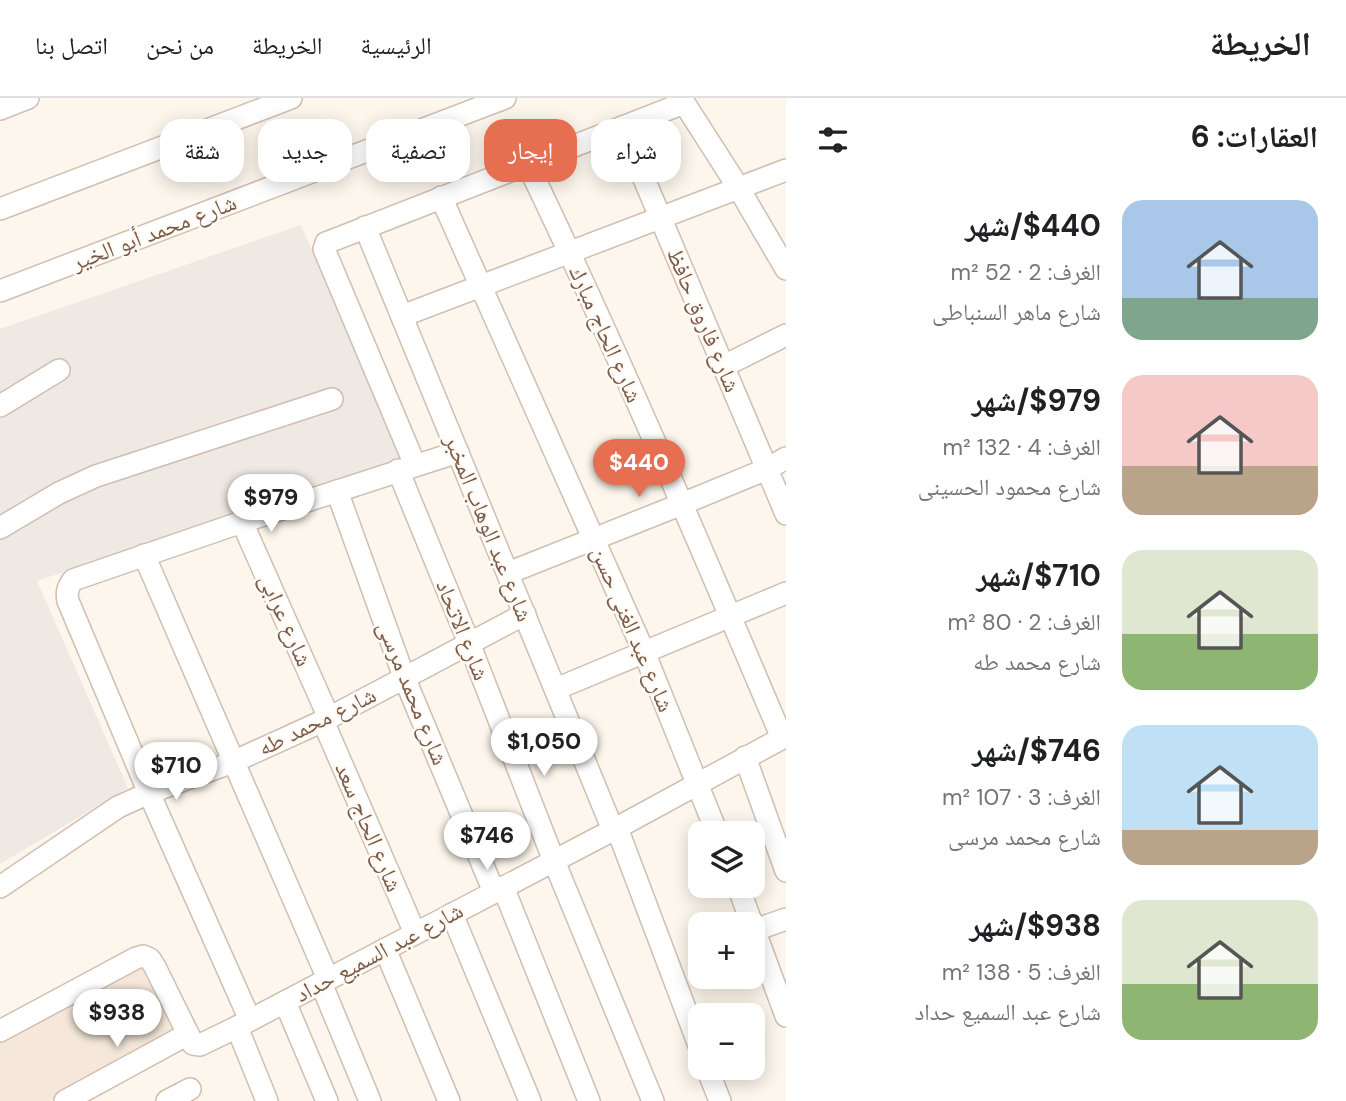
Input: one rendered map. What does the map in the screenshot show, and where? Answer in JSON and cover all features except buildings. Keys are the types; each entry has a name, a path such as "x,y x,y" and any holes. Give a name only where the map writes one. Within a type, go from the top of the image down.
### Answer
{"street":[{"path":"0,108 28,98"},
{"path":"0,209 258,104 290,98"},
{"name":"شارع محمد أبو الخير","path":"0,291 505,98"},
{"path":"640,119 682,100 738,187 786,270"},
{"path":"402,317 786,170"},
{"path":"365,227 484,180"},
{"name":"شارع الحاج مبارك","path":"536,182 570,252 784,737"},
{"name":"شارع فاروق حافظ","path":"645,182 786,513"},
{"name":"شارع عبد الغنى حسن","path":"441,197 595,539 712,821"},
{"name":"شارع الاتحاد","path":"365,227 328,241 324,249 407,468 469,643 554,861 653,1101"},
{"name":"شارع عبد الوهاب المخبر","path":"365,227 615,829 688,1017"},
{"path":"724,366 786,335"},
{"path":"0,407 59,370"},
{"path":"0,528 60,493 96,476 332,399"},
{"path":"267,1101 244,1024 66,594 73,580 458,452"},
{"path":"508,573 682,504 786,458"},
{"name":"شارع محمد مرسى","path":"337,491 404,677 589,1101"},
{"name":"شارع عرابى","path":"243,522 326,720"},
{"path":"144,555 324,981 370,1101"},
{"path":"556,689 786,593"},
{"name":"شارع محمد طه","path":"0,887 118,807 233,762 326,720 525,614"},
{"name":"شارع الحاج سعد","path":"326,720 415,933"},
{"name":"شارع عبد السميع حداد","path":"65,1101 191,1039 200,1045 244,1024 784,737"},
{"path":"746,757 786,872"},
{"path":"452,914 530,1101"},
{"path":"765,926 786,919"},
{"path":"385,949 449,1101"},
{"path":"0,1031 143,956 150,958 191,1039"},
{"path":"765,958 786,1016"},
{"path":"285,1002 327,1101"},
{"path":"712,1080 720,1101"},
{"path":"167,1101 190,1089"}],"shaded area":[{"path":"301,225 401,458 37,581 128,788 0,864 0,329"},
{"path":"143,965 177,1033 50,1101 0,1101 0,1042"}]}
